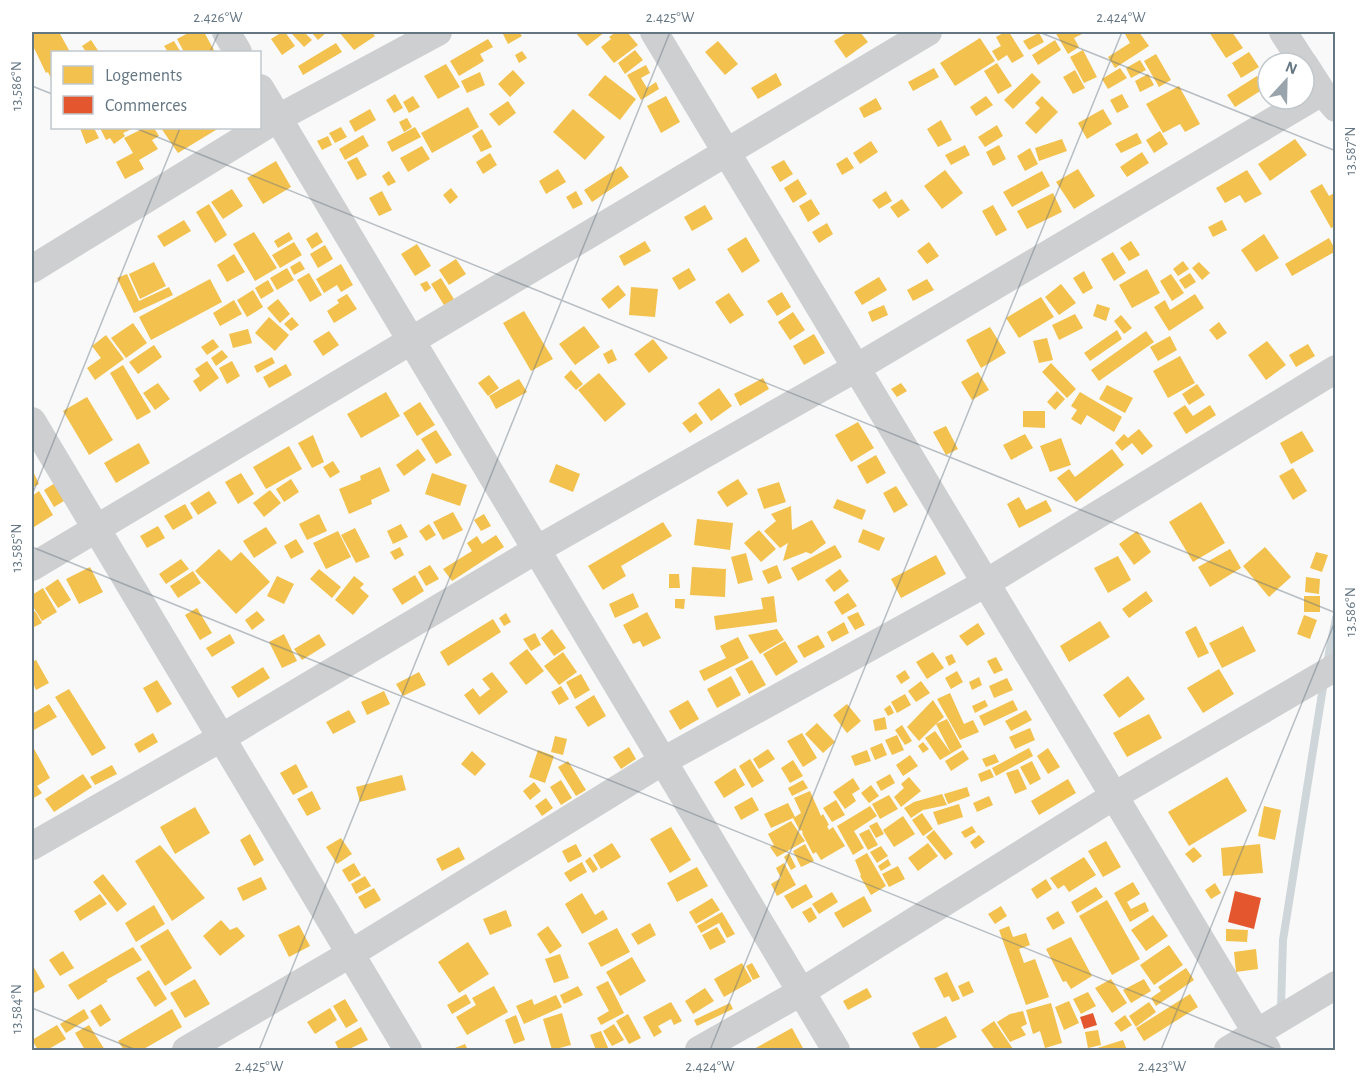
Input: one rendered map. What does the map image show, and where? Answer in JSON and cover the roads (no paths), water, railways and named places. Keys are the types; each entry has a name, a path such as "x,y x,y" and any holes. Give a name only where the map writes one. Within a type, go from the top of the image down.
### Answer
{"street":[{"path":"226,32 237,51"},
{"path":"261,128 438,32"},
{"path":"654,32 1262,1042"},
{"path":"32,567 928,32"},
{"path":"1283,32 1295,51"},
{"path":"32,846 221,738 536,550 1329,100 1316,81"},
{"path":"261,90 836,1050"},
{"path":"32,269 260,129"},
{"path":"186,1050 350,954 663,761 986,583 1335,369"},
{"path":"32,421 408,1050"},
{"path":"699,1050 801,992 1114,796 1335,667"},
{"path":"1228,1050 1262,1042 1335,985"}],"waterway":[{"path":"1327,663 1336,618"},
{"path":"1281,1008 1283,940 1324,681"}]}
